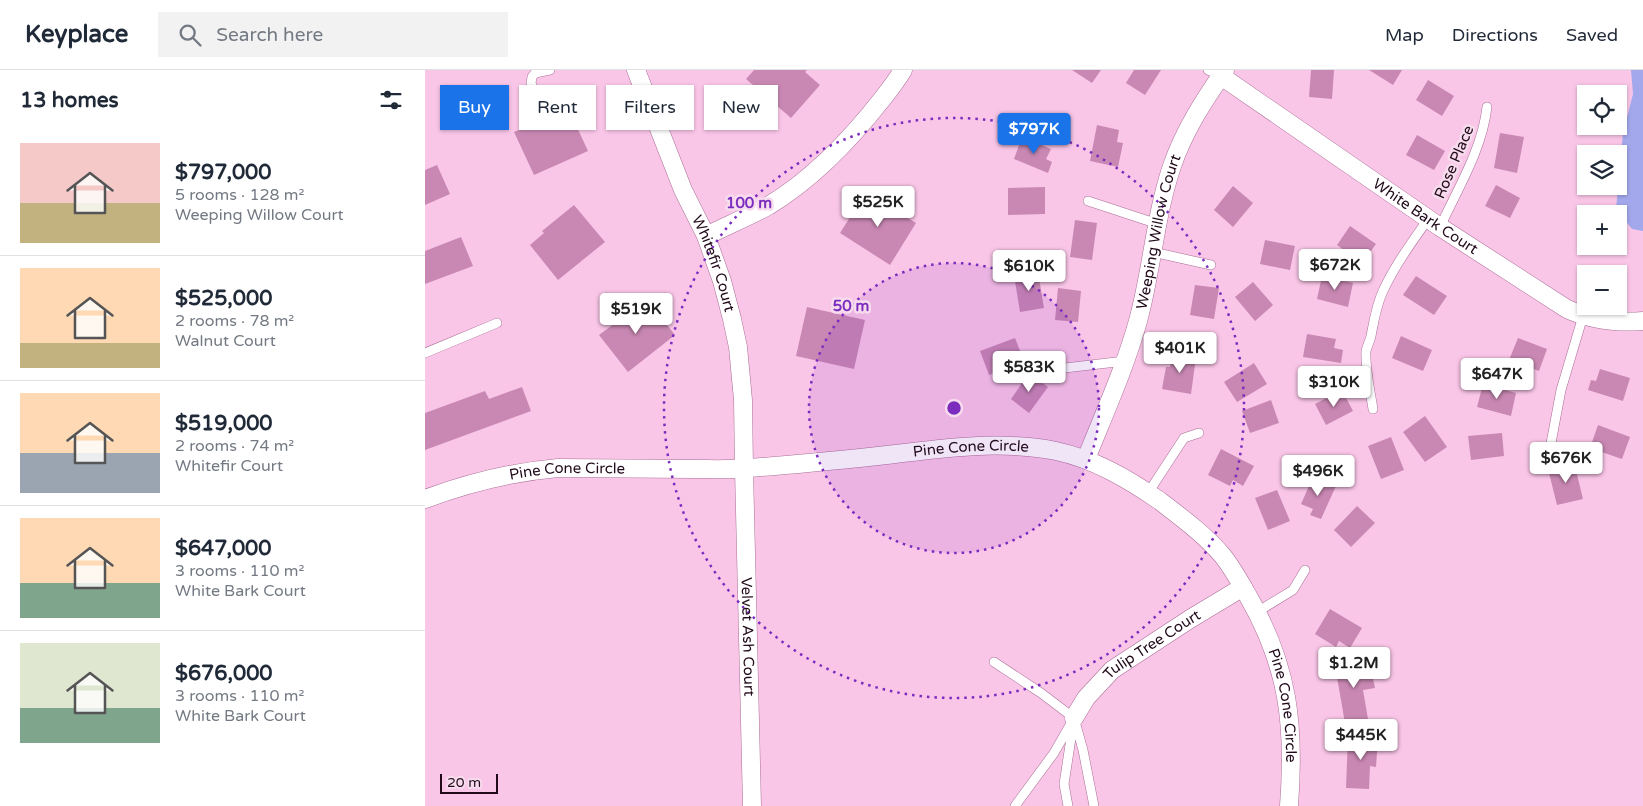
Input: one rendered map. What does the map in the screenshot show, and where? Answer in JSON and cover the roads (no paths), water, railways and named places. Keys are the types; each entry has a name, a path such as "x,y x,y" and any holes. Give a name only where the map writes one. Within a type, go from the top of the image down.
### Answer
{"street":[{"name":"Whitefir Court","path":"636,70 683,190 705,236 732,319 738,347 743,400 744,469"},
{"path":"705,236 767,206 790,191 817,169 839,149 869,115 903,70"},
{"name":"White Bark Court","path":"1218,72 1434,223 1541,294 1583,316 1605,321 1643,322"},
{"name":"Weeping Willow Court","path":"1086,459 1125,361 1138,321 1172,166 1183,139 1218,72"},
{"name":"Pine Cone Circle","path":"425,499 479,481 558,468 744,469 939,449 992,447 1023,447 1086,459 1148,493 1179,515 1212,544 1233,570 1257,612 1280,668 1288,700 1292,744 1289,806"},
{"name":"Velvet Ash Court","path":"744,469 752,806"},
{"name":"Tulip Tree Court","path":"1074,718 1086,698 1112,670 1190,619 1243,588"}],"lane":[{"path":"532,85 532,77 535,73 546,70"},
{"name":"Rose Place","path":"1373,408 1366,350 1382,292 1404,253 1434,223 1471,165 1483,132 1487,107"},
{"path":"1089,201 1158,224"},
{"path":"1153,252 1211,265"},
{"path":"1551,442 1561,390 1583,316"},
{"path":"425,353 497,323"},
{"path":"1056,369 1125,361"},
{"path":"1148,493 1184,438 1199,433"},
{"path":"1257,612 1293,590 1305,570"},
{"path":"994,662 1041,693 1074,718 1095,806"},
{"path":"1015,806 1054,753 1074,718"},
{"path":"1068,806 1064,784 1074,718"}],"water":[{"path":"1631,70 1643,70 1643,231 1632,229 1627,223 1627,205 1616,205 1617,195 1627,195 1627,145 1622,145 1623,135 1627,135 1627,117 1633,94"}]}
